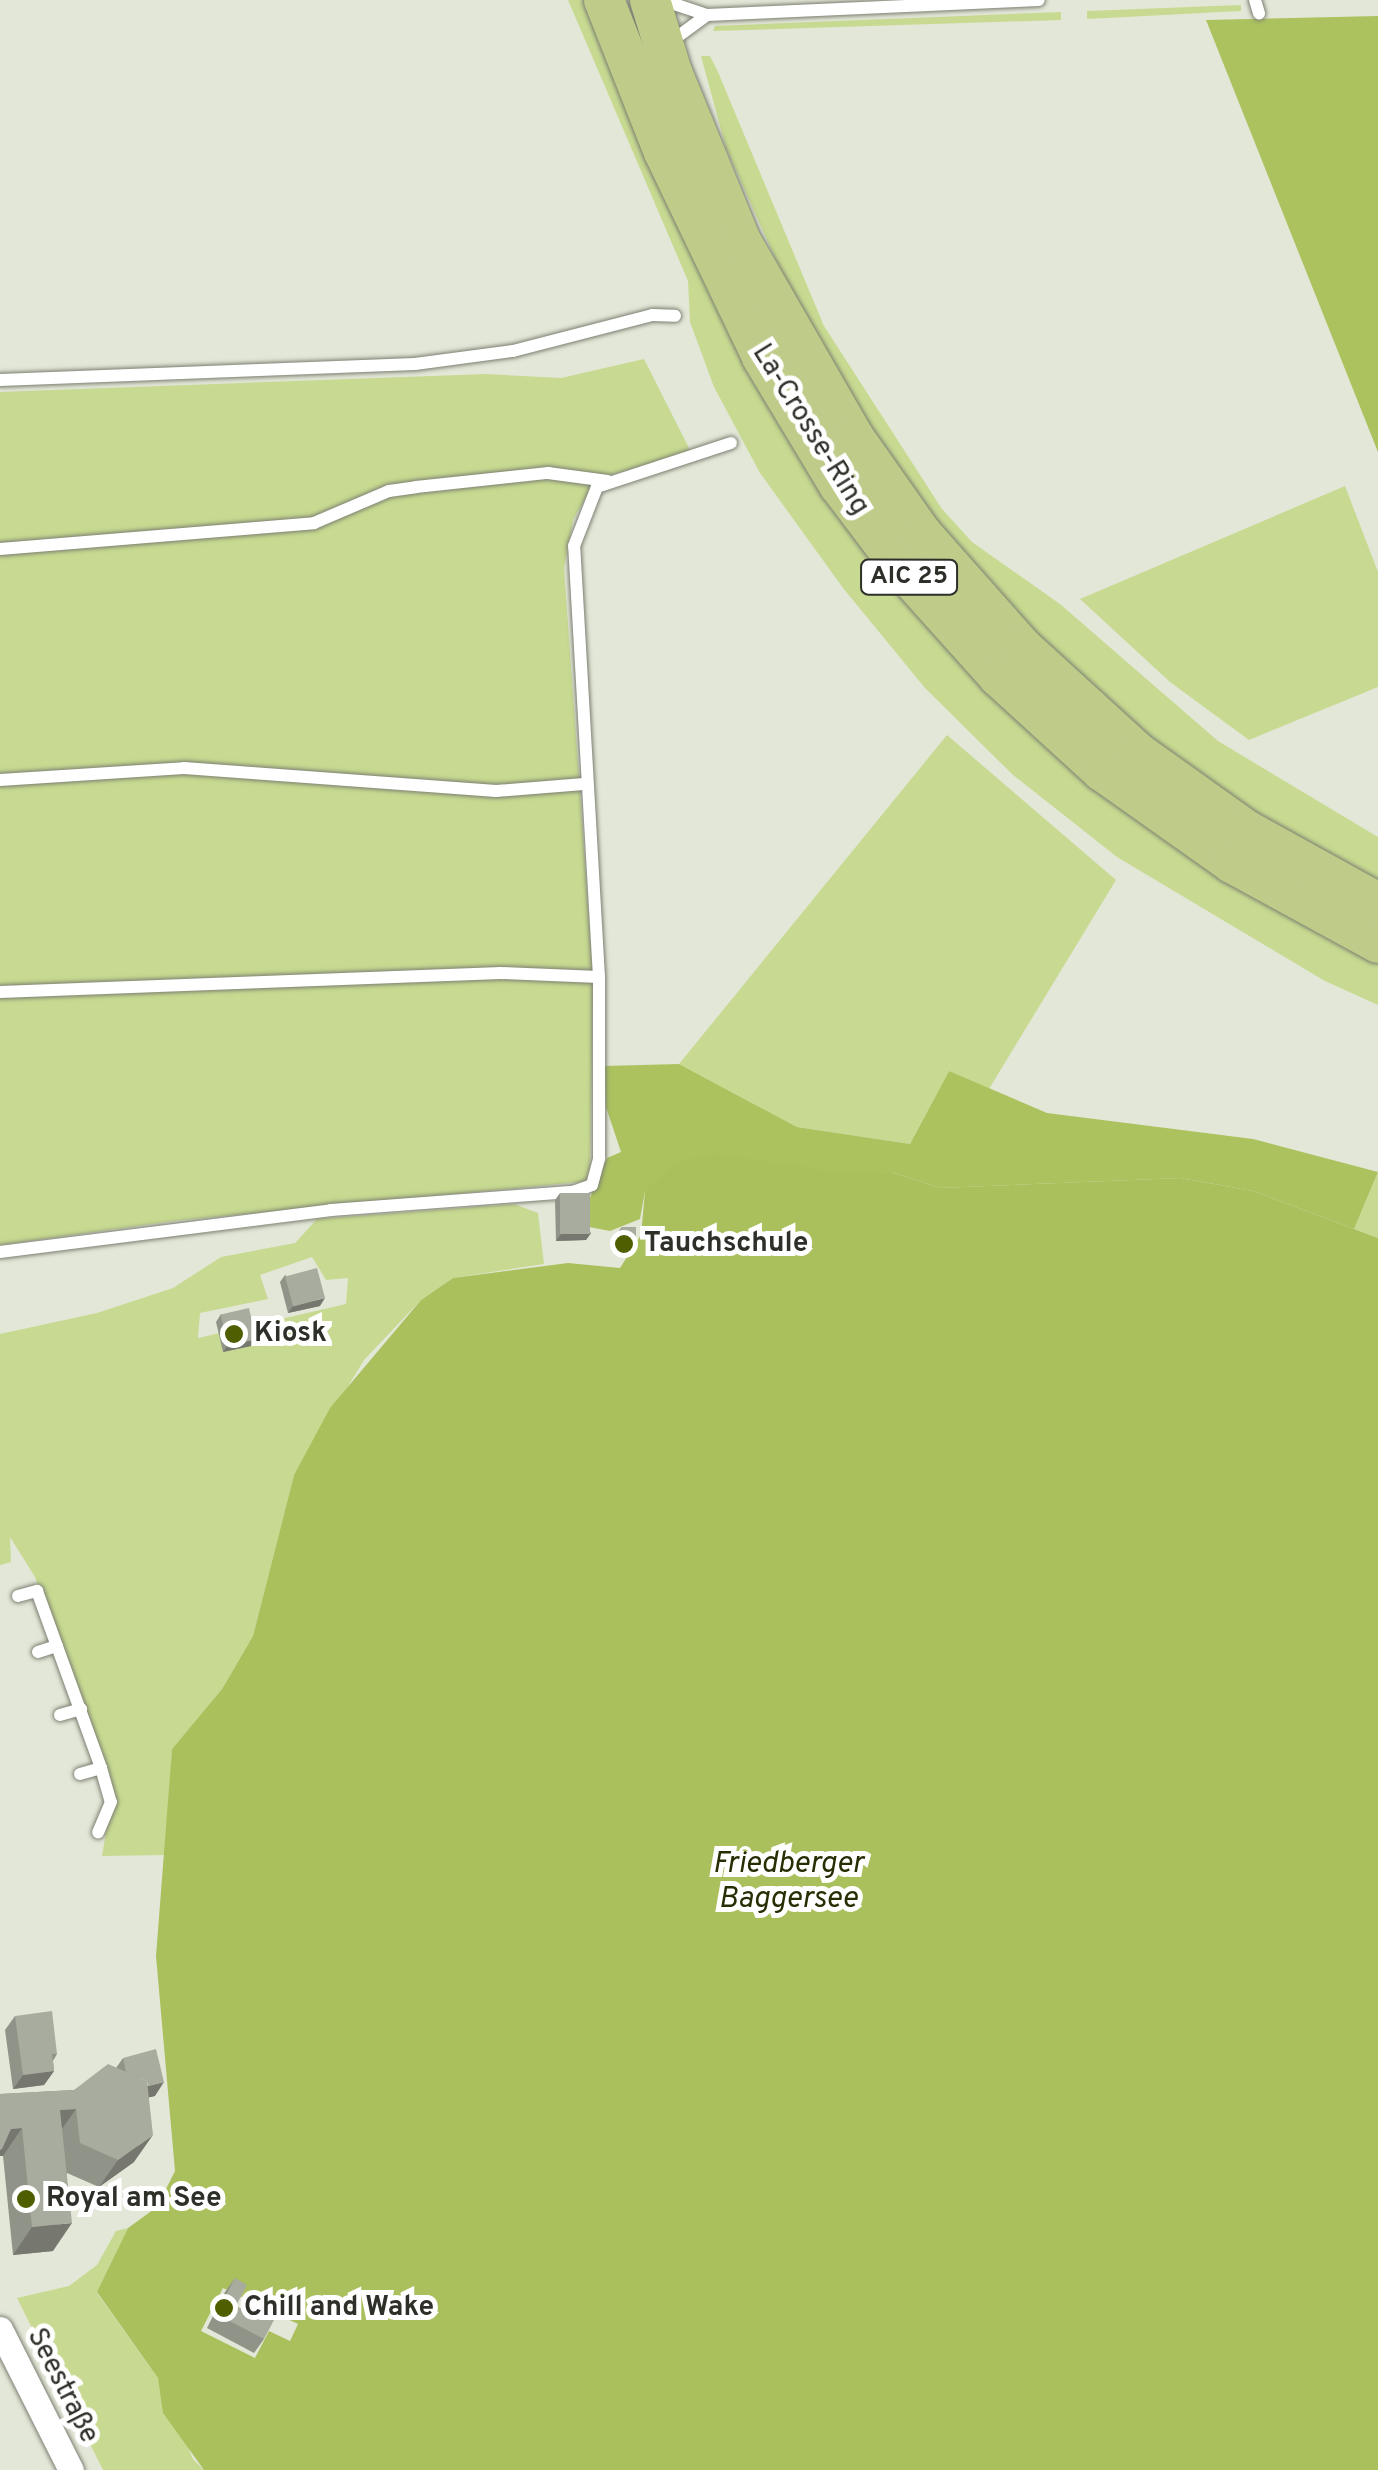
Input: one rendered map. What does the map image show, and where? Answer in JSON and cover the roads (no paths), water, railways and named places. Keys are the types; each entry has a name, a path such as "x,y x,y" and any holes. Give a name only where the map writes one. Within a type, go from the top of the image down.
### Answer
{"main road":[{"name":"La-Crosse-Ring","path":"604,0 656,136 762,357 840,485 904,571 999,677 1102,771 1232,863 1378,943"},
{"name":"La-Crosse-Ring","path":"650,0 720,192 778,310 853,436 952,572 1060,684 1138,754 1246,830 1378,903"}],"street":[{"name":"Seestraße","path":"0,2329 71,2470"}],"lane":[{"path":"662,0 708,15 1038,0"},
{"path":"664,46 708,15"},
{"path":"0,380 415,364 513,351 652,314 674,316"},
{"path":"0,549 314,523 390,491 548,473 607,480 732,443"},
{"path":"0,1252 331,1210 584,1190 598,1175 599,977 571,575 580,516 607,480"},
{"path":"0,780 184,768 496,790 584,784"},
{"path":"0,992 502,973 599,977"},
{"path":"18,1596 37,1591 81,1709 111,1802 98,1832"},
{"path":"38,1652 57,1646"},
{"path":"60,1715 81,1709"},
{"path":"80,1774 101,1768"}],"water":[{"name":"Friedberger Baggersee","path":"713,1153 844,1173 891,1172 940,1188 1180,1178 1253,1191 1378,1238 1378,2470 204,2470 163,2413 158,2378 97,2292 128,2228 157,2207 175,2171 156,1956 172,1749 222,1689 253,1636 294,1475 330,1408 421,1300 453,1278 568,1263 620,1268 641,1235 645,1191 676,1162"}],"place":[{"name":"Tauchschule","path":"624,1244"},
{"name":"Kiosk","path":"234,1334"},
{"name":"Royal am See","path":"26,2199"},
{"name":"Chill and Wake","path":"224,2308"}]}
